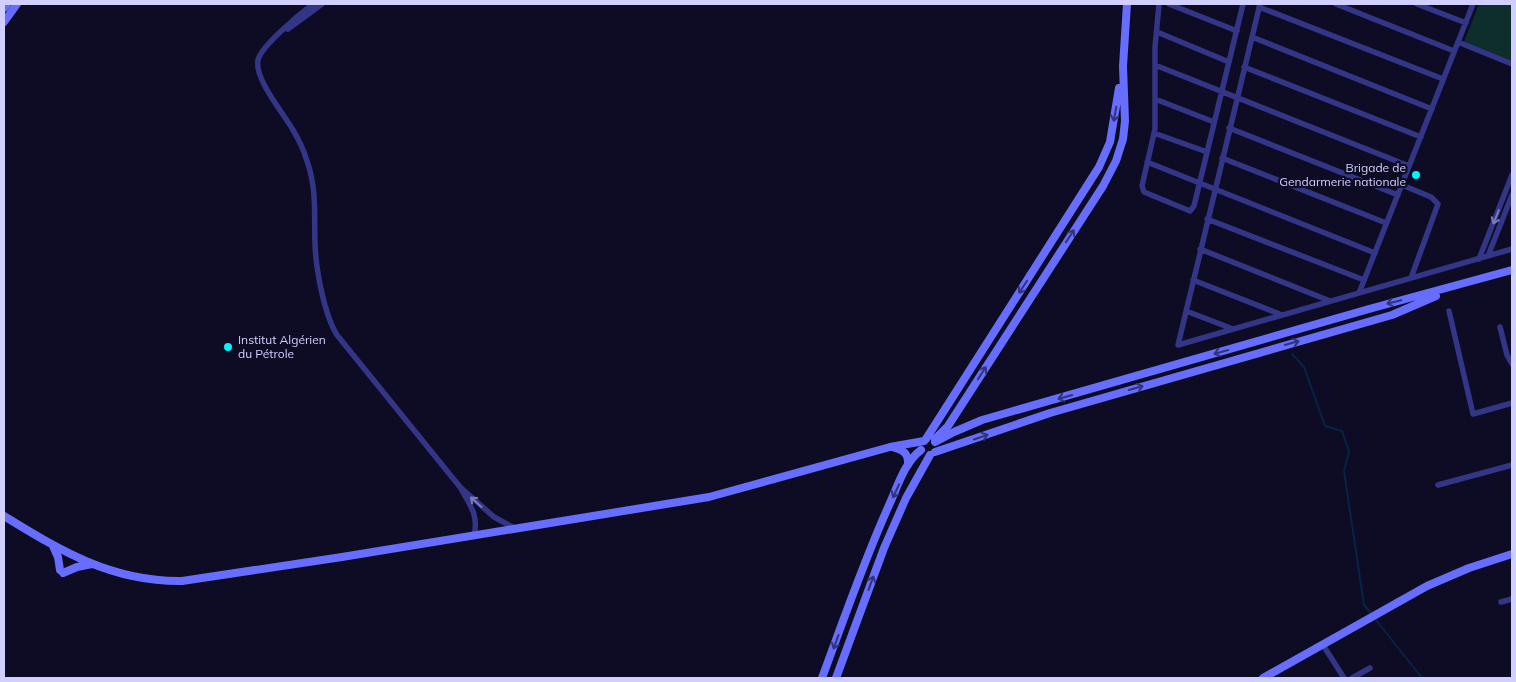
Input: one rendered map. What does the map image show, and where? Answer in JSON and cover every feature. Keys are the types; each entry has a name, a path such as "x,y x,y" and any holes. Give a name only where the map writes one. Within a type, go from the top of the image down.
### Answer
{"main road":[{"path":"4,8 7,4"},
{"path":"4,22 17,4"},
{"path":"822,678 874,538 908,466 915,455 927,443 948,426 1111,172 1123,139 1125,121 1123,66 1127,4"},
{"path":"1123,66 1110,142 1099,167 927,443 925,454 933,453 1050,413 1392,315 1458,286"},
{"path":"4,516 53,546 110,571 151,579 182,581 474,536 709,497 890,447 927,443 982,420 1512,270"},
{"path":"836,678 888,540 906,498 937,447 927,443"},
{"path":"890,447 906,453 908,456 908,466"},
{"path":"53,546 62,572 92,564"},
{"path":"1262,678 1427,586 1457,573 1512,554"}],"street":[{"path":"313,4 260,54 258,73 300,142 311,173 315,202 316,252 331,326 337,336 460,487 494,517 516,529"},
{"path":"272,41 322,4"},
{"path":"1159,4 1155,65 1154,133 1142,190 1188,211 1194,206 1243,4"},
{"path":"1168,4 1236,31"},
{"path":"1336,4 1454,51"},
{"path":"1417,4 1466,23"},
{"path":"1359,293 1473,4"},
{"path":"1443,80 1260,6 1214,189 1178,345 1512,249"},
{"path":"1157,32 1229,62"},
{"path":"1252,37 1432,109"},
{"path":"1458,42 1512,64"},
{"path":"1155,65 1409,166"},
{"path":"1244,67 1421,137"},
{"path":"1155,99 1214,122"},
{"path":"1229,128 1398,195"},
{"path":"1154,133 1207,152"},
{"path":"1222,158 1386,223"},
{"path":"1147,162 1375,253"},
{"path":"1479,259 1512,175"},
{"path":"1402,185 1432,197 1438,204 1411,278"},
{"path":"1488,256 1512,195"},
{"path":"1207,219 1364,280"},
{"path":"1200,249 1330,301"},
{"path":"1193,280 1282,315"},
{"path":"1186,311 1233,329"},
{"path":"1449,311 1473,414 1511,406"},
{"path":"1500,327 1512,364"},
{"path":"1438,485 1512,465"},
{"path":"460,487 474,512 476,519 474,536"},
{"path":"1501,602 1512,598"},
{"path":"1323,645 1344,678"},
{"path":"1352,678 1370,668"}],"green space":[{"path":"1479,4 1512,4 1512,62 1464,42"}],"waterway":[{"path":"1292,354 1304,367 1325,426 1342,431 1349,452 1344,471 1364,605 1370,612"},
{"path":"1376,620 1422,678"}],"place":[{"name":"Brigade de Gendarmerie nationale","path":"1416,175"},
{"name":"Institut Algérien du Pétrole","path":"228,347"}]}
